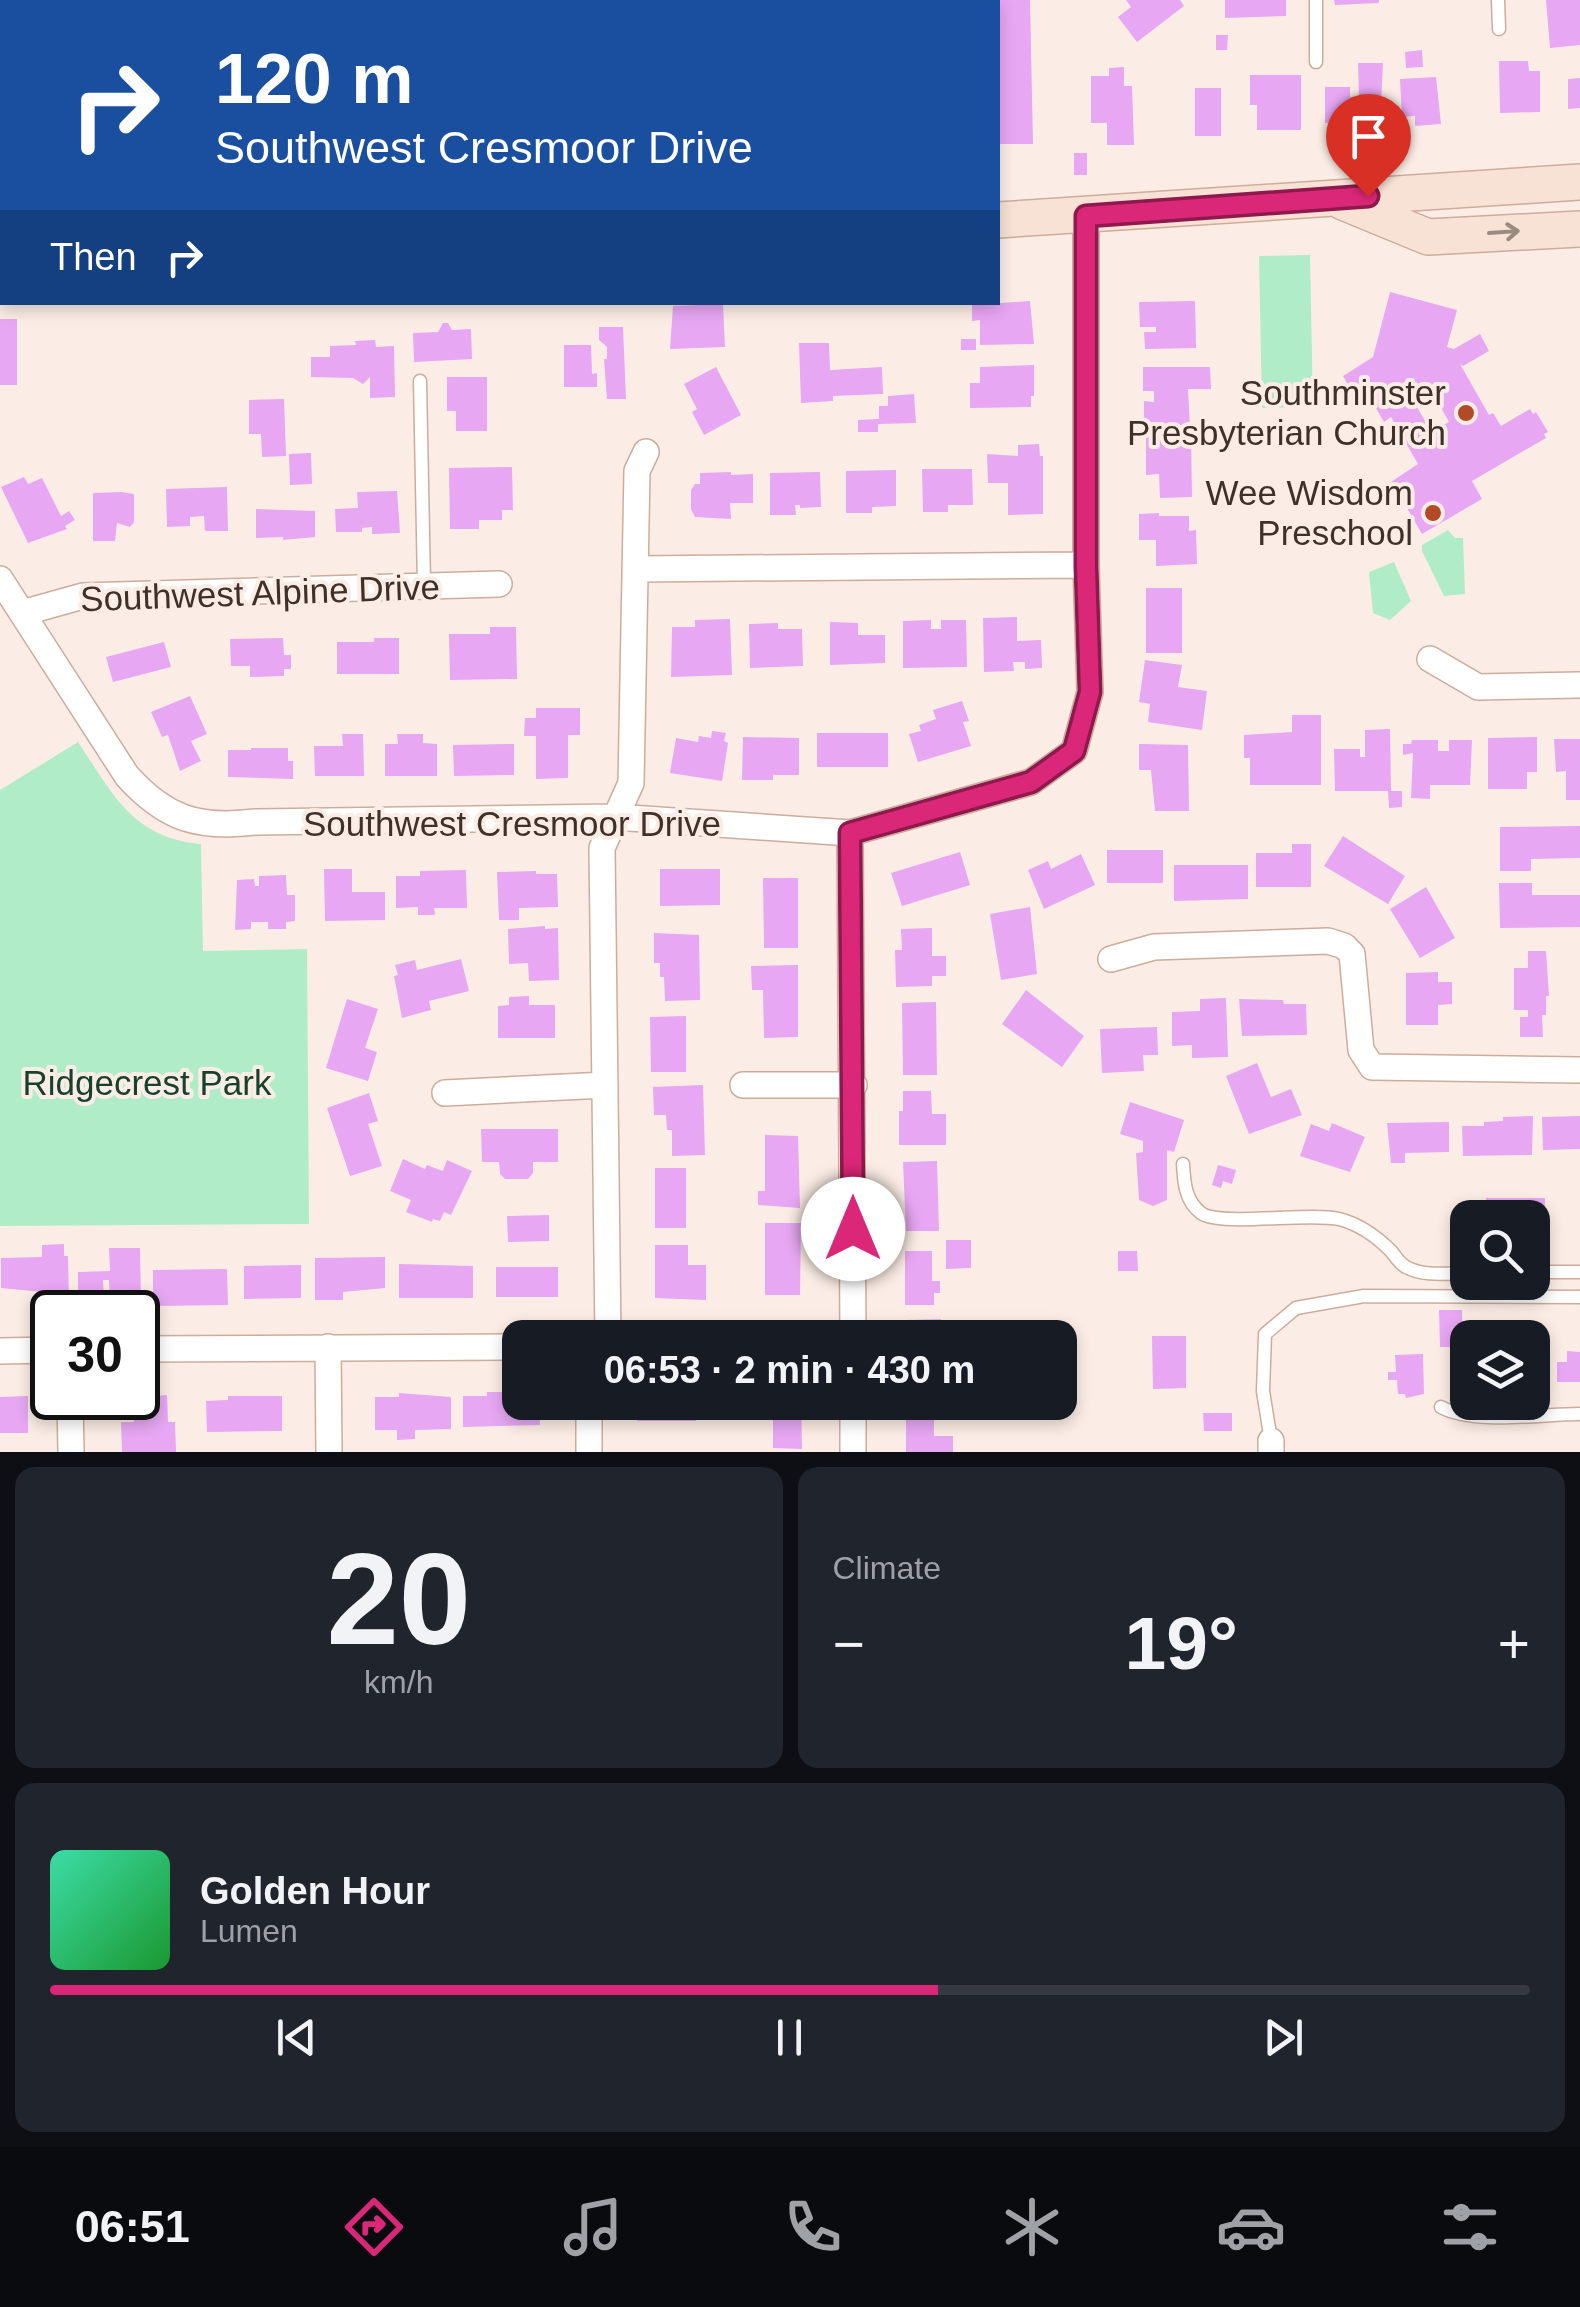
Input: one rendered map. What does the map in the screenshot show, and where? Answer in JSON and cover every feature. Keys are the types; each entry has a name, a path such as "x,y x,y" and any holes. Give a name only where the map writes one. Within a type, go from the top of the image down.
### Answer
{"main road":[{"path":"1000,220 1580,182"},
{"path":"1333,198 1428,237 1580,229"}],"street":[{"name":"Southwest Cresmoor Drive","path":"0,578 127,776 149,800 179,818 228,826 256,822 614,817 850,833 1031,782 1074,751 1090,692 1086,216"},
{"path":"608,1320 602,848 631,783 637,471 646,452"},
{"path":"636,569 1086,566"},
{"name":"Southwest Alpine Drive","path":"22,613 82,596 500,584"},
{"path":"1430,659 1478,687 1580,685"},
{"path":"850,833 853,1320"},
{"path":"1111,959 1154,947 1328,941 1344,946 1352,954 1361,1050 1372,1067 1580,1070"},
{"path":"445,1093 606,1084"},
{"path":"743,1085 854,1085"},
{"path":"328,1347 329,1452"},
{"path":"160,1349 502,1347"},
{"path":"0,1350 30,1350"},
{"path":"70,1420 71,1452"},
{"path":"589,1420 589,1452"},
{"path":"853,1420 853,1452"}],"lane":[{"path":"1316,0 1316,62"},
{"path":"1498,0 1500,29"},
{"path":"420,382 424,585"},
{"path":"1183,1164 1191,1203 1204,1216 1340,1219 1368,1230 1404,1267 1430,1274 1450,1273"},
{"path":"1550,1272 1580,1272"},
{"path":"1272,1447 1263,1392 1265,1334 1296,1308 1364,1296 1580,1297"},
{"path":"1441,1407 1454,1414 1477,1416 1580,1414"}],"green space":[{"path":"1310,255 1313,407 1262,408 1259,256"},
{"path":"1448,530 1455,538 1463,538 1465,594 1444,596 1422,551 1422,545"},
{"path":"1394,562 1411,601 1390,620 1373,613 1369,572"},
{"name":"Ridgecrest Park","path":"78,742 114,796 141,823 177,840 201,844 203,951 307,949 309,1224 0,1226 0,790"}],"building":[{"path":"1000,0 1030,0 1033,144 1000,144"},
{"path":"1126,0 1180,0 1184,6 1137,42 1118,17 1131,7"},
{"path":"1225,0 1286,0 1286,16 1225,18"},
{"path":"1334,0 1379,0 1379,3 1335,5"},
{"path":"1546,0 1580,0 1580,45 1550,48"},
{"path":"1216,35 1228,35 1227,50 1216,50"},
{"path":"1422,50 1423,67 1406,68 1405,52"},
{"path":"1499,61 1528,61 1529,71 1540,71 1540,112 1500,113"},
{"path":"1358,63 1383,63 1380,123 1325,123 1325,87 1350,87 1350,97 1359,96"},
{"path":"1124,67 1124,86 1132,86 1134,145 1107,145 1107,123 1091,123 1091,76 1109,76 1109,68"},
{"path":"1250,75 1301,75 1301,130 1257,130 1257,105 1250,105"},
{"path":"1436,77 1441,124 1415,126 1415,116 1402,117 1400,79"},
{"path":"1580,78 1580,108 1568,109 1568,79"},
{"path":"1195,88 1221,88 1221,136 1195,136"},
{"path":"1074,153 1087,153 1087,175 1074,175"},
{"name":"Southminster Presbyterian Church","path":"1390,292 1457,310 1447,347 1454,349 1480,334 1489,351 1463,366 1460,364 1489,415 1493,413 1501,426 1530,409 1548,432 1544,434 1546,438 1472,481 1482,499 1422,534 1403,501 1393,507 1382,488 1418,464 1391,417 1384,422 1373,403 1362,409 1343,376 1373,357","holes":["1429,386 1449,422 1431,431 1411,397"]},
{"path":"1030,301 1034,344 980,345 980,320 972,321 972,305"},
{"path":"1195,301 1196,348 1145,349 1144,332 1156,332 1156,327 1140,327 1139,302"},
{"path":"723,305 725,347 670,349 673,306"},
{"path":"0,319 17,319 17,385 0,385"},
{"path":"443,323 448,323 452,330 471,329 472,359 414,362 413,333 438,332"},
{"path":"599,327 623,327 626,399 607,399 607,347 599,340"},
{"path":"961,339 976,339 976,350 961,350"},
{"path":"375,340 376,347 394,346 395,397 370,398 370,377 363,384 353,378 311,377 311,357 330,357 330,346"},
{"path":"799,343 829,343 830,370 882,367 883,394 833,396 833,401 801,403"},
{"path":"564,345 591,345 592,374 597,373 597,387 564,387"},
{"path":"1034,365 1031,407 970,408 970,383 980,383 980,367"},
{"path":"716,367 741,415 704,435 684,384"},
{"path":"1143,367 1210,367 1211,389 1188,389 1190,428 1144,428 1144,401 1154,402 1154,391 1143,391"},
{"path":"447,377 487,377 487,431 456,431 456,411 447,411"},
{"path":"914,394 916,423 878,424 878,432 858,432 858,420 879,419 879,406 888,406 888,396"},
{"path":"284,399 286,456 262,457 261,434 249,434 249,400"},
{"path":"1191,436 1192,497 1160,498 1159,474 1146,475 1146,437"},
{"path":"1039,444 1043,456 1043,514 1008,515 1008,483 988,483 987,454 1018,456 1018,445"},
{"path":"311,453 312,484 290,485 289,454"},
{"path":"512,467 513,510 502,510 502,520 479,520 479,529 450,529 449,468"},
{"path":"922,469 972,469 973,505 948,505 948,512 923,512"},
{"path":"896,470 896,506 872,507 872,513 846,513 846,471"},
{"path":"820,472 821,507 795,505 796,515 770,515 770,473"},
{"path":"700,473 753,474 753,503 730,503 731,519 695,517 691,490 700,484"},
{"path":"24,477 28,484 42,478 61,516 69,511 75,520 65,526 67,529 28,543 1,487"},
{"path":"227,487 228,531 205,531 204,516 190,517 190,526 167,527 166,489"},
{"path":"397,491 400,533 372,534 372,527 362,528 362,532 336,532 335,509 358,508 357,492"},
{"path":"93,493 134,494 134,522 130,527 117,523 115,541 93,541"},
{"path":"256,509 315,511 315,537 256,538"},
{"path":"1139,514 1189,516 1189,531 1196,530 1197,564 1156,566 1156,540 1139,540"},
{"path":"1146,588 1182,588 1182,653 1146,653"},
{"path":"1017,617 1017,641 1041,640 1042,668 1025,669 1025,662 1013,662 1014,671 984,672 983,618"},
{"path":"730,619 732,675 671,677 672,627 695,627 695,620"},
{"path":"931,620 931,629 941,629 941,620 966,620 967,667 903,668 903,621"},
{"path":"830,622 858,623 858,635 885,635 885,663 830,665"},
{"path":"778,623 778,629 802,629 803,666 750,668 749,624"},
{"path":"490,627 516,627 517,679 450,680 449,634 490,634"},
{"path":"283,638 284,655 291,655 291,669 284,669 284,676 250,677 250,666 231,666 230,639"},
{"path":"374,638 399,638 399,674 337,674 337,642 374,642"},
{"path":"164,642 171,667 113,682 106,657"},
{"path":"1145,660 1182,665 1178,687 1207,691 1202,730 1148,722 1150,704 1139,702"},
{"path":"190,696 207,734 191,741 201,761 180,771 168,735 162,737 151,712"},
{"path":"962,701 969,721 963,722 971,746 918,762 909,734 921,731 919,725 936,719 933,710"},
{"path":"536,708 580,708 580,735 568,735 568,778 536,779 536,736 524,736 525,718 536,718"},
{"path":"1292,715 1321,715 1321,785 1250,785 1250,758 1244,758 1244,735 1292,732"},
{"path":"1390,729 1391,791 1335,791 1334,749 1360,749 1360,757 1365,757 1365,730"},
{"path":"712,731 726,733 724,741 728,743 722,781 670,773 676,738 698,742 699,736 711,738"},
{"path":"817,733 888,733 888,767 817,767"},
{"path":"342,734 363,734 364,776 315,776 314,746 343,746"},
{"path":"397,734 423,734 423,743 437,744 437,776 385,776 385,744 398,744"},
{"path":"743,737 799,738 799,775 742,780"},
{"path":"1537,737 1537,772 1527,772 1527,789 1488,789 1488,738"},
{"path":"1554,739 1580,739 1580,800 1566,800 1566,771 1556,772"},
{"path":"1412,740 1438,740 1438,751 1449,751 1449,740 1472,740 1470,785 1430,785 1430,799 1411,798 1413,753 1403,755 1403,744 1411,744"},
{"path":"514,744 514,775 454,776 453,745"},
{"path":"1139,744 1188,745 1189,811 1155,811 1151,770 1139,770"},
{"path":"288,748 293,779 228,777 228,750"},
{"path":"1388,791 1402,791 1402,807 1389,808"},
{"path":"1580,826 1580,858 1531,859 1531,871 1500,871 1500,827"},
{"path":"1343,836 1405,876 1388,904 1324,866"},
{"path":"1292,844 1311,844 1311,887 1256,887 1256,853 1292,853"},
{"path":"1107,850 1163,850 1163,883 1107,883"},
{"path":"960,852 970,885 902,906 891,873"},
{"path":"1081,854 1095,885 1044,909 1028,870 1048,861 1051,869"},
{"path":"1174,865 1248,865 1248,899 1174,901"},
{"path":"324,869 352,869 352,892 385,892 385,920 325,921"},
{"path":"660,869 720,869 720,905 660,906"},
{"path":"466,870 467,908 434,908 435,915 418,915 418,907 396,908 396,876"},
{"path":"497,872 557,874 558,907 519,908 519,920 499,920"},
{"path":"286,875 287,895 295,895 295,921 286,922 286,929 268,929 268,922 251,922 251,929 235,930 237,880 254,879 255,886 259,886 259,876"},
{"path":"763,878 798,878 798,948 764,948"},
{"path":"1499,883 1532,883 1532,895 1580,895 1580,927 1500,928"},
{"path":"1426,887 1455,938 1420,958 1390,909"},
{"path":"1030,907 1037,974 1001,980 990,914"},
{"path":"558,928 559,980 529,981 528,963 509,964 508,929"},
{"path":"932,928 932,956 946,956 946,976 932,976 932,986 896,987 895,950 902,950 901,929"},
{"path":"654,933 699,935 700,1000 665,1001 660,963 654,963"},
{"path":"1528,951 1546,951 1549,996 1546,1015 1542,1015 1543,1037 1520,1037 1520,1017 1528,1017 1528,1010 1514,1010 1514,968 1528,968"},
{"path":"461,959 469,991 429,1001 431,1010 402,1018 395,965 415,960 417,970"},
{"path":"798,965 798,1037 764,1038 763,990 752,990 751,966"},
{"path":"1438,972 1438,982 1452,982 1452,1004 1438,1005 1438,1025 1406,1025 1406,973"},
{"path":"1026,990 1084,1036 1062,1067 1002,1024"},
{"path":"529,996 529,1005 555,1005 555,1038 498,1038 498,1006 509,1005 509,997"},
{"path":"1226,998 1228,1057 1192,1058 1192,1045 1172,1046 1172,1012 1200,1011 1200,999"},
{"path":"347,999 378,1009 365,1048 377,1052 368,1081 326,1068"},
{"path":"1239,999 1306,1004 1307,1035 1242,1036"},
{"path":"936,1002 937,1075 903,1075 902,1003"},
{"path":"686,1016 686,1072 651,1072 650,1017"},
{"path":"1157,1027 1158,1055 1143,1055 1144,1071 1102,1073 1100,1029"},
{"path":"1257,1063 1271,1097 1291,1089 1302,1115 1249,1134 1226,1076"},
{"path":"703,1085 705,1155 672,1156 672,1130 667,1130 666,1115 654,1115 653,1087"},
{"path":"903,1091 931,1091 932,1114 946,1114 946,1145 899,1145"},
{"path":"369,1093 378,1121 368,1124 382,1166 350,1176 327,1108"},
{"path":"1130,1102 1184,1120 1174,1152 1167,1150 1167,1200 1153,1206 1139,1200 1136,1153 1143,1152 1143,1141 1120,1134"},
{"path":"1533,1116 1532,1155 1463,1156 1462,1126 1484,1126 1484,1122 1503,1121 1503,1117"},
{"path":"1580,1116 1580,1149 1543,1150 1542,1117"},
{"path":"1449,1122 1449,1152 1405,1153 1405,1163 1391,1163 1387,1123"},
{"path":"1332,1123 1365,1137 1350,1172 1300,1156 1311,1124 1329,1131"},
{"path":"481,1129 558,1129 558,1162 533,1162 533,1173 528,1179 505,1179 500,1174 499,1162 482,1162"},
{"path":"765,1135 798,1136 800,1208 758,1205 758,1191 765,1191"},
{"path":"403,1159 425,1169 427,1165 443,1171 447,1160 472,1171 451,1215 444,1212 440,1221 432,1222 406,1212 411,1200 390,1191"},
{"path":"937,1161 939,1231 906,1231 903,1162"},
{"path":"1218,1165 1236,1170 1232,1184 1223,1181 1221,1188 1212,1185"},
{"path":"655,1168 686,1168 686,1228 655,1228"},
{"path":"1486,1198 1545,1198 1545,1200"},
{"path":"549,1215 549,1241 508,1242 507,1216"},
{"path":"765,1223 801,1223 800,1295 765,1295"},
{"path":"946,1240 971,1240 971,1268 946,1269"},
{"path":"64,1244 69,1290 1,1288 1,1258 42,1257 42,1245"},
{"path":"655,1245 688,1245 688,1265 706,1265 706,1300 655,1298"},
{"path":"109,1248 140,1248 141,1290 109,1290 109,1280 103,1280 103,1290 78,1290 78,1272 110,1271"},
{"path":"905,1251 932,1251 932,1281 940,1281 934,1305 905,1305"},
{"path":"1118,1251 1137,1251 1138,1271 1118,1271"},
{"path":"385,1257 385,1288 343,1292 343,1300 315,1300 315,1258"},
{"path":"399,1264 473,1266 473,1298 399,1298"},
{"path":"301,1265 301,1298 244,1299 244,1266"},
{"path":"496,1267 558,1267 558,1297 496,1297"},
{"path":"227,1269 228,1305 160,1306 160,1290 153,1290 153,1270"},
{"path":"1439,1310 1462,1310 1462,1320 1450,1320 1450,1347 1440,1347"},
{"path":"1152,1336 1186,1336 1186,1388 1153,1389"},
{"path":"1567,1351 1580,1352 1580,1382 1557,1382 1557,1362 1567,1362"},
{"path":"1423,1354 1424,1394 1406,1398 1405,1394 1398,1394 1397,1380 1388,1380 1388,1372 1396,1372 1395,1355"},
{"path":"487,1392 502,1392 502,1420 540,1420 540,1425 463,1427 463,1396 487,1396"},
{"path":"399,1393 451,1397 451,1429 415,1430 415,1439 397,1440 397,1430 375,1430 375,1397 399,1397"},
{"path":"167,1395 168,1422 175,1422 176,1452 122,1452 121,1422 160,1420 160,1396"},
{"path":"28,1396 28,1433 0,1433 0,1397"},
{"path":"228,1396 282,1396 282,1431 207,1432 206,1401 228,1400"},
{"path":"1203,1413 1232,1413 1232,1431 1204,1431"},
{"path":"773,1420 801,1420 802,1449 773,1448"},
{"path":"906,1420 934,1420 934,1436 953,1436 953,1452 906,1452"}],"place":[{"name":"Southminster Presbyterian Church","path":"1466,413"},
{"name":"Wee Wisdom Preschool","path":"1433,513"}],"route":[{"path":"853,1229 850,833 1031,782 1074,751 1090,692 1086,216 1368,196"}]}
